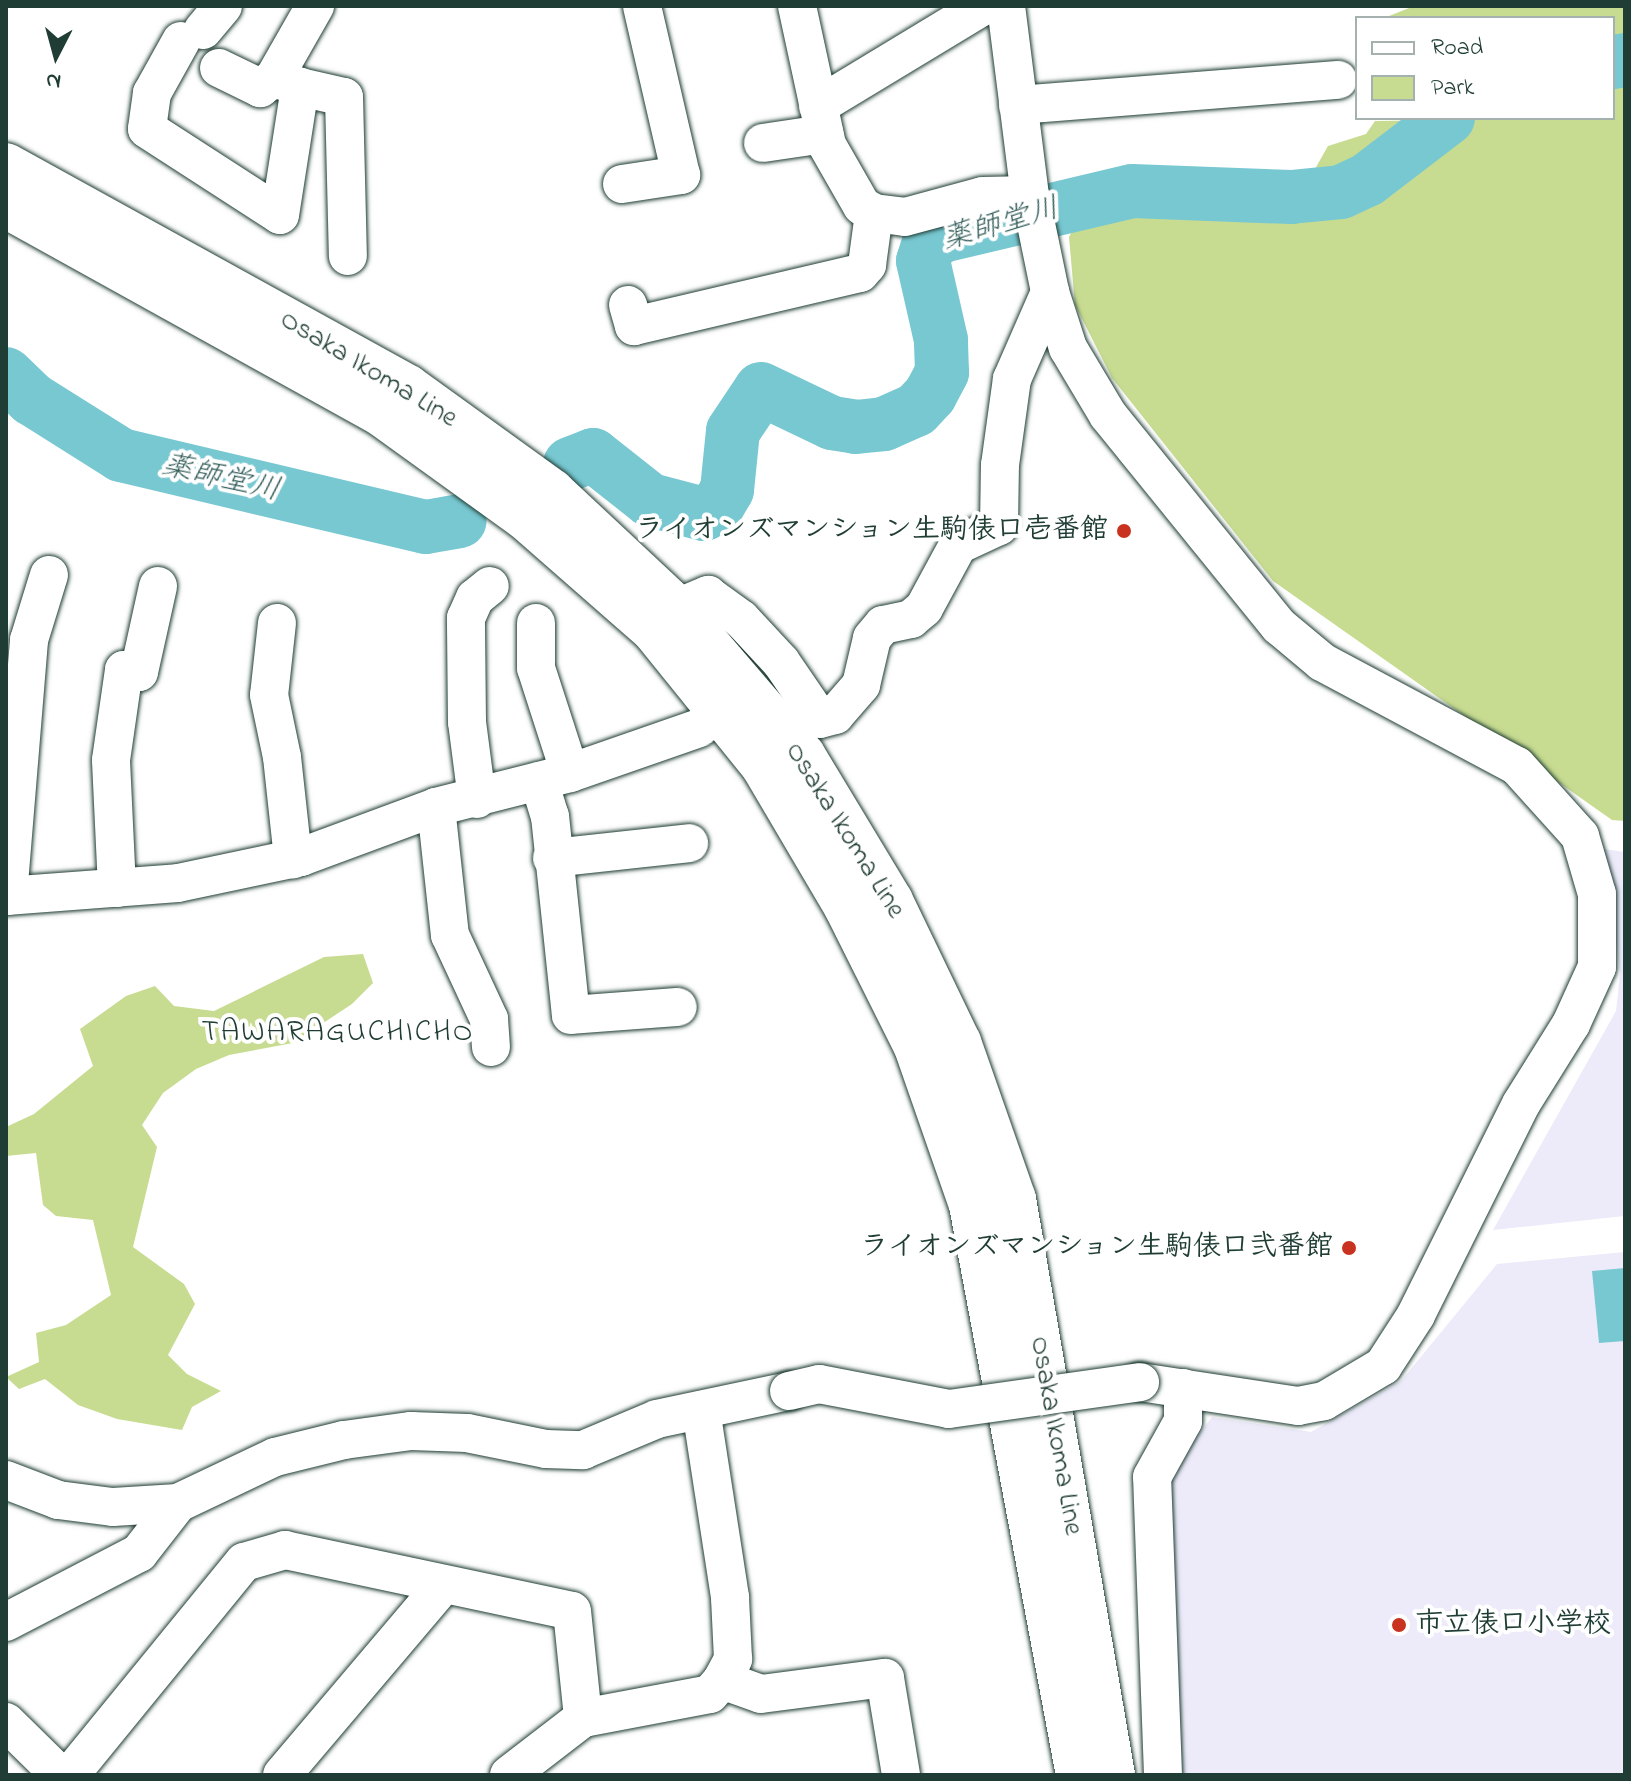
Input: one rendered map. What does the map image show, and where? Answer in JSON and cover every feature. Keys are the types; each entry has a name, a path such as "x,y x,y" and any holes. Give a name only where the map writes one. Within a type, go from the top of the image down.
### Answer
{"main road":[{"name":"Osaka Ikoma Line","path":"6,165 408,387 552,491 677,608 803,755 891,901 959,1042 1014,1199 1113,1775"},
{"name":"Osaka Ikoma Line","path":"6,206 381,414 524,517 654,631 763,766 846,907 916,1047 971,1205 1078,1775"}],"street":[{"path":"202,26 152,93 147,129 280,215 287,82 315,6"},
{"path":"622,184 681,175 642,6"},
{"path":"797,6 821,120 850,191 874,213 905,217 983,196 1030,195"},
{"path":"763,143 821,120 983,6"},
{"path":"6,1480 58,1500 113,1507 178,1503 275,1457 344,1440 411,1431 467,1433 546,1449 583,1450 657,1419 819,1384 949,1409 1140,1382 1298,1406 1324,1401 1383,1366 1416,1315 1521,1104 1571,1024 1597,967 1597,894 1580,836 1517,766 1322,662 1279,626 1108,415 1068,348 1050,292 1030,195 1006,6"},
{"path":"219,68 260,88 287,82 344,97 348,256"},
{"path":"1018,105 1338,80"},
{"path":"628,305 634,326 748,287 860,273 867,265 874,213"},
{"path":"677,608 708,595 741,619 781,662 820,719 835,715 853,698 872,638 883,625 917,614 958,545 999,526 1003,515 1000,465 1012,379 1050,292"},
{"path":"49,575 27,654 7,896 178,883 293,859 436,807 555,777 699,728"},
{"path":"117,888 111,760 124,670 139,672 158,586"},
{"path":"477,799 467,722 466,618 475,598 490,586"},
{"path":"277,623 269,695 282,757 293,859"},
{"path":"536,623 536,668 555,777 550,816 552,858 571,1015 678,1007"},
{"path":"436,807 450,935 489,1019 491,1047"},
{"path":"552,858 689,843"},
{"path":"1163,1775 1152,1477 1183,1421 1183,1388"},
{"path":"509,1775 583,1718 710,1694 722,1680 733,1659 730,1597 701,1410"},
{"path":"6,1622 139,1553 178,1503"},
{"path":"70,1775 244,1562 285,1550 572,1611 583,1718"},
{"path":"282,1775 444,1584"},
{"path":"722,1680 761,1694 885,1678 901,1775"},
{"path":"6,1722 60,1775"}],"shaded area":[{"path":"1604,849 1625,852 1625,1216 1493,1230 1616,1011 1620,973"},
{"name":"市立俵口小学校","path":"1625,1252 1625,1775 1177,1775 1167,1475 1212,1417 1311,1432 1401,1381 1497,1264"}],"green space":[{"path":"1414,6 1625,6 1625,821 1612,820 1273,581 1112,378 1075,305 1069,237 1098,182 1124,172 1192,182 1311,176 1328,146 1366,134 1375,121 1615,120 1615,16 1389,16"},
{"path":"363,954 373,983 352,1004 293,1043 229,1055 196,1069 163,1093 142,1125 157,1147 133,1247 184,1284 195,1304 168,1355 187,1374 221,1391 192,1407 182,1430 117,1419 78,1405 45,1379 19,1389 6,1377 39,1362 36,1333 66,1325 111,1295 93,1220 56,1216 43,1205 36,1153 6,1156 6,1127 34,1114 93,1066 80,1029 126,996 155,986 174,1006 214,1011 324,957"}],"water":[{"path":"1625,1268 1625,1341 1599,1343 1592,1271"}],"waterway":[{"name":"薬師堂川","path":"1615,62 1625,60"},
{"name":"薬師堂川","path":"570,464 593,455 650,500 704,514 717,507 727,490 733,431 761,389 832,423 856,427 884,424 916,410 930,395 942,372 941,340 923,261 928,246 942,236 1132,191 1291,197 1341,192 1367,180 1445,120"},
{"name":"薬師堂川","path":"6,374 32,399 121,455 426,527 459,521"}],"place":[{"name":"ライオンズマンション生駒俵口壱番館","path":"1124,531"},
{"name":"ライオンズマンション生駒俵口弐番館","path":"1349,1248"},
{"name":"市立俵口小学校","path":"1399,1625"}],"district":[{"name":"TAWARAGUCHICHO","path":"338,1033"}]}
